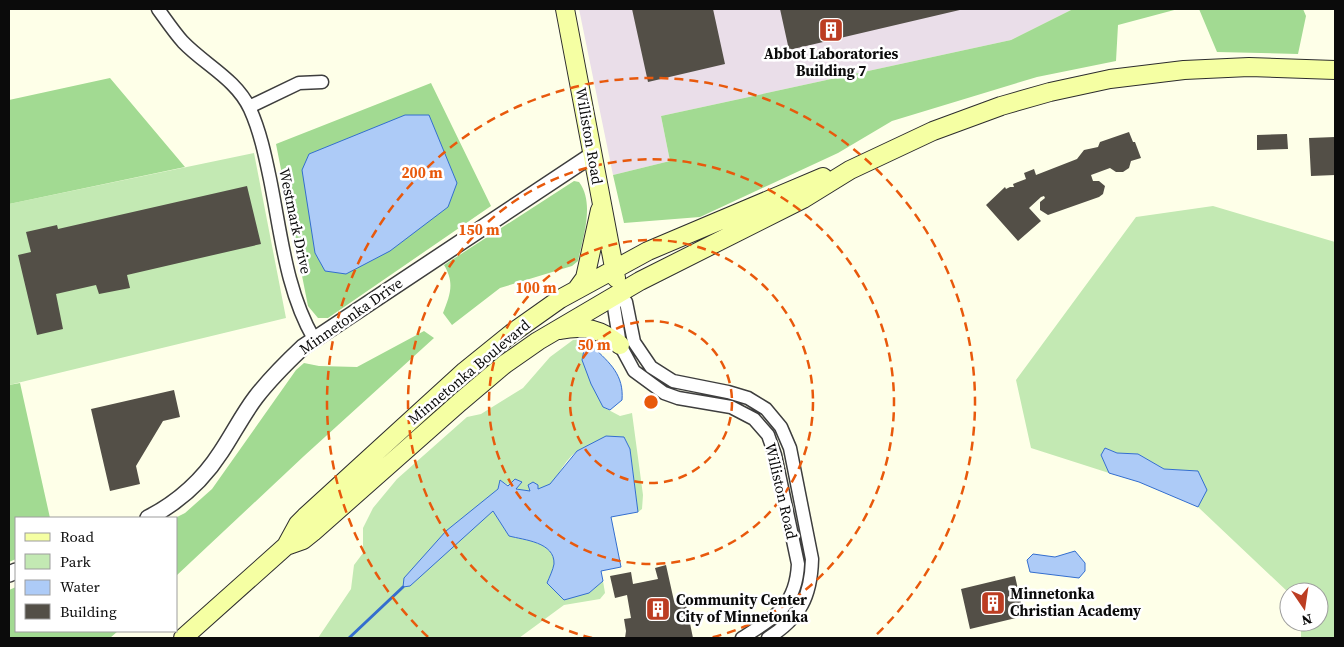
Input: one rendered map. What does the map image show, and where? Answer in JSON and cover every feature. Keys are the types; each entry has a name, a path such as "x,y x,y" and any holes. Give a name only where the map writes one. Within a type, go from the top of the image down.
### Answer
{"main road":[{"name":"Williston Road","path":"564,9 618,293"},
{"name":"Minnetonka Boulevard","path":"286,546 303,540 313,532 505,364 554,331 618,293 803,199 850,170 933,132 1001,106 1110,78 1184,70 1250,67 1335,70"},
{"name":"Minnetonka Boulevard","path":"184,638 286,546 298,524 305,517 436,396 480,358 543,311 576,290 648,251 809,182 850,170"},
{"path":"576,290 584,278 601,204"},
{"path":"554,331 573,327 592,329 610,337 620,345"}],"street":[{"name":"Westmark Drive","path":"158,9 169,26 184,43 220,73 249,107 264,147 297,304 314,339"},
{"path":"249,107 299,83 322,82"},
{"name":"Minnetonka Drive","path":"150,517 167,508 202,476 220,454 255,398 281,367 314,339 592,155"},
{"name":"Williston Road","path":"618,293 614,307 620,345 634,371 664,393 678,398 731,407 754,419 768,436 775,455 798,564 797,580 789,600 783,608 770,620 742,638"},
{"name":"Williston Road","path":"618,293 626,302 634,342 650,367 673,381 748,398 766,409 781,427 790,448 812,559 811,578 807,597 798,613 768,638"}],"shaded area":[{"path":"579,9 1073,9 1011,40 661,116 670,161 613,175"}],"green space":[{"path":"1073,9 1178,9 1118,25 1116,61 1037,77 892,121 838,153 700,217 624,223 613,175 670,161 661,116 1011,40"},
{"path":"1199,9 1303,9 1306,16 1298,54 1217,52"},
{"path":"110,78 185,167 9,204 9,100"},
{"path":"431,83 491,206 328,318 318,318 308,306 276,144"},
{"path":"254,153 286,318 9,385 9,204"},
{"path":"574,181 579,182 584,190 587,210 585,231 578,261 572,266 500,288 452,325 443,313 450,289 449,278 444,265"},
{"path":"1213,206 1335,242 1335,638 1301,638 1301,632 1329,632 1329,582 1279,582 1279,584 1198,507 1206,490 1198,471 1164,469 1138,454 1117,453 1105,448 1101,455 1109,473 1031,448 1016,380 1136,217"},
{"path":"424,331 434,338 178,574 177,517 185,513 212,489 296,370 304,363 319,366 357,367"},
{"path":"589,339 593,347 584,350 603,407 620,416 632,413 643,495 642,509 638,512 630,449 624,437 579,450 569,458 552,482 540,490 526,491 512,487 500,480 493,511 509,536 538,543 550,551 554,564 547,583 589,593 603,581 605,593 600,599 564,605 519,638 318,638 351,589 354,565 363,553 363,528 373,508 397,479 467,417 481,414 523,388 550,357 573,340"},
{"path":"20,383 50,517 15,517 15,559 9,562 9,385"},
{"path":"15,587 15,632 117,632 110,638 9,638 9,590"}],"water":[{"path":"405,115 429,115 457,183 448,207 390,251 346,274 325,271 315,253 302,170 309,154"},
{"path":"593,347 615,370 621,383 622,400 610,410 603,407 591,384 582,360 584,350"},
{"path":"606,436 624,437 630,449 638,512 611,517 621,567 601,571 603,581 589,593 564,600 547,583 554,564 550,551 538,543 509,536 493,511 410,586 403,587 404,578 446,531 498,489 500,480 508,486 515,479 522,482 516,489 530,491 528,485 533,482 538,485 538,489 550,484 577,451"},
{"path":"1105,448 1117,453 1138,454 1164,469 1198,471 1207,490 1198,507 1139,482 1109,473 1101,455"},
{"path":"1075,551 1085,563 1085,571 1079,578 1030,572 1027,560 1033,554 1055,557"}],"building":[{"path":"632,9 713,9 725,64 648,82"},
{"name":"Abbot Laboratories Building 7","path":"780,9 964,9 789,50"},
{"path":"1129,132 1141,158 1131,161 1129,168 1123,172 1116,172 1110,168 1091,175 1093,181 1099,181 1105,186 1103,194 1099,197 1048,215 1040,210 1040,202 1045,198 1044,196 1041,197 1029,208 1041,221 1018,241 986,205 1005,187 1006,189 1014,187 1013,184 1026,179 1024,173 1034,169 1036,175 1077,159 1084,150 1098,147 1100,142"},
{"path":"1287,134 1288,149 1257,150 1257,135"},
{"path":"1335,137 1335,175 1311,176 1309,138"},
{"path":"247,186 261,244 127,275 130,288 99,294 96,285 56,294 63,329 37,335 18,255 31,252 26,232 57,225 58,229"},
{"path":"174,390 180,417 163,421 136,466 140,484 110,491 91,409"},
{"name":"Community Center City of Minnetonka","path":"666,565 674,601 685,599 693,638 625,638 624,619 631,618 627,595 615,598 610,576 631,572 633,584 658,579 655,568"},
{"name":"Minnetonka Christian Academy","path":"1015,576 1024,616 970,629 961,589"}],"waterway":[{"path":"349,638 403,587"}],"place":[{"name":"Abbot Laboratories Building 7","path":"831,30"},
{"name":"Minnetonka Christian Academy","path":"993,603"},
{"name":"Community Center City of Minnetonka","path":"658,609"}]}
